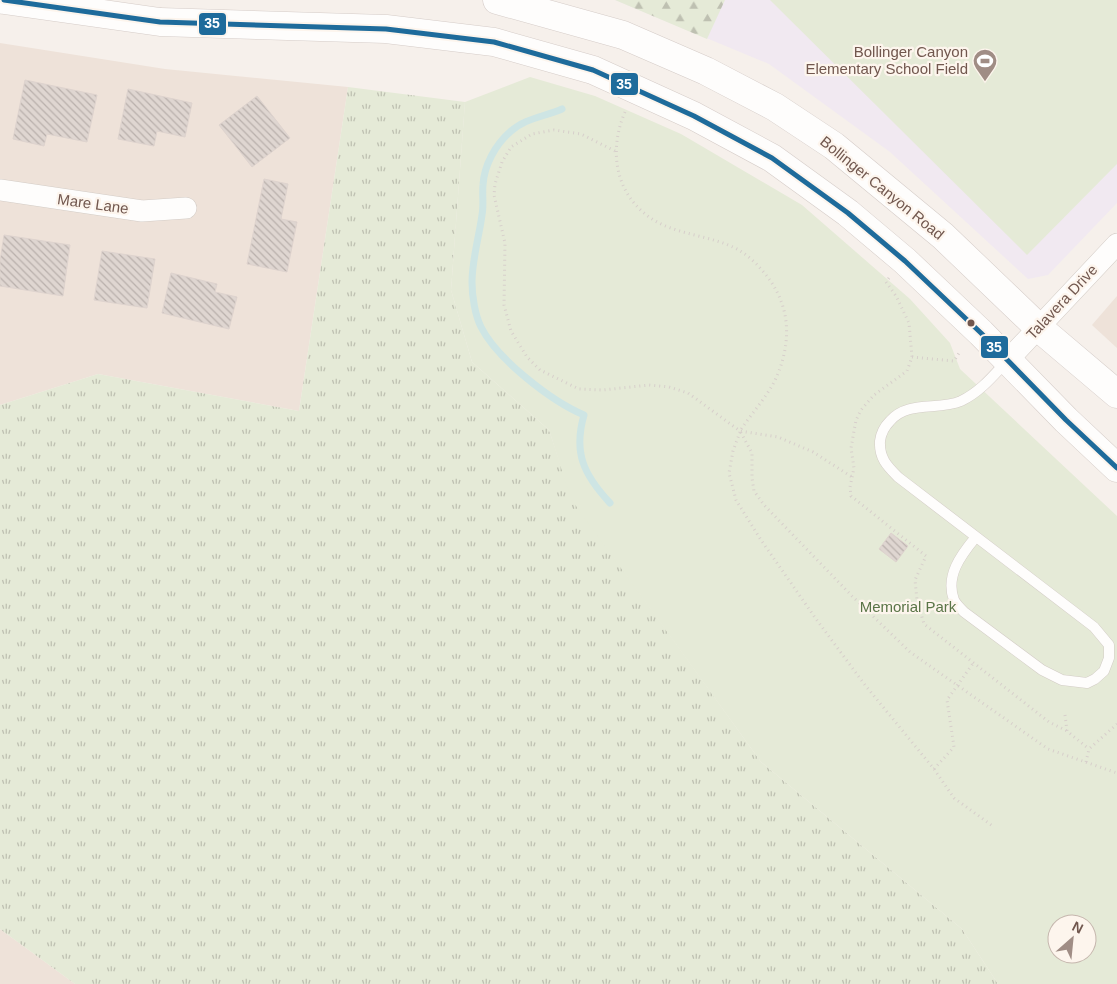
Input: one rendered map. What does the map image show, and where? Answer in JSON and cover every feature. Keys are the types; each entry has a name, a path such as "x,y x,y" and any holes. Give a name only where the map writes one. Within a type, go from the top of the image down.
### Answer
{"main road":[{"path":"4,0 160,22 386,29 494,42 593,70 694,116 772,158 848,213 905,261 981,333 1117,468"},
{"name":"Bollinger Canyon Road","path":"497,0 623,34 706,71 775,107 834,146 943,236 1039,328 1117,394"}],"street":[{"name":"Mare Lane","path":"0,190 142,211 186,208"},
{"name":"Talavera Drive","path":"1008,360 1117,244"}],"lane":[{"path":"975,538 959,558 954,571 952,585 954,600 964,612 1042,670 1062,680 1087,683 1095,679 1104,670 1109,658 1109,645 1102,635 898,477 886,466 881,456 881,436 885,426 894,416 906,409 954,404 964,400 987,384 1008,360"}],"path":[{"path":"636,89 620,125 616,151 616,165 626,191 635,204 647,215 663,224 717,241 740,252 757,265 768,277 779,294 786,314 786,347 783,360 774,382 740,431 733,451 729,473 736,500 761,540 816,619 866,685 934,769 954,798 994,827"},
{"path":"616,151 580,134 554,130 532,134 512,147 502,162 495,184 494,195 505,243 504,305 511,331 527,357 540,370 579,390 603,390 649,385 669,386 688,393 740,431 752,453 754,491 764,505 899,642 957,686 1048,749 1117,773"},
{"path":"912,356 954,361 959,353"},
{"path":"740,431 778,437 813,452 852,477"},
{"path":"926,556 915,580 924,624 1049,722 1067,731 1089,749"},
{"path":"934,769 954,747 947,700 974,662"},
{"path":"1065,715 1067,731"},
{"path":"1086,762 1089,749 1117,724"}],"shaded area":[{"name":"Bollinger Canyon Elementary School Field","path":"615,0 1117,0 1117,203 1048,275 1028,279 890,152 769,64"},
{"path":"0,43 165,69 348,87 299,411 98,374 0,405"},
{"path":"1117,296 1117,348 1092,325"},
{"path":"0,929 75,984 0,984"}],"green space":[{"path":"615,0 725,0 707,39"},
{"name":"Bollinger Canyon Elementary School Field","path":"770,0 1117,0 1117,164 1027,255"},
{"name":"Memorial Park","path":"530,77 595,96 681,134 802,205 910,299 950,343 960,369 1117,516 1117,984 998,984 962,929 761,762 571,499 549,430 472,362 451,290 465,102"},
{"path":"348,87 465,102 451,290 472,362 549,430 572,499 761,762 962,929 998,984 75,984 0,929 0,405 98,374 299,411"}],"building":[{"path":"25,80 97,95 87,142 47,134 44,146 13,139"},
{"path":"128,89 192,103 185,137 157,131 154,146 118,139"},
{"path":"257,96 290,138 252,167 219,125"},
{"path":"264,179 288,184 281,219 297,222 287,272 247,264"},
{"path":"4,235 70,245 63,296 0,286 0,261"},
{"path":"102,251 155,259 147,308 94,300"},
{"path":"171,273 217,284 215,292 237,297 229,329 162,313"},
{"path":"891,533 908,546 896,562 879,549"}],"waterway":[{"path":"562,109 516,127 500,143 488,163 484,177 483,211 473,265 473,299 481,327 499,352 526,378 556,400 584,415 580,441 583,463 593,483 610,503"}],"transit line":[{"name":"35","path":"4,0 160,22 386,29 494,42 593,70 694,116 772,158 848,213 905,261 981,333 1066,420 1117,468"}],"place":[{"name":"Bollinger Canyon Elementary School Field","path":"985,82"}]}
